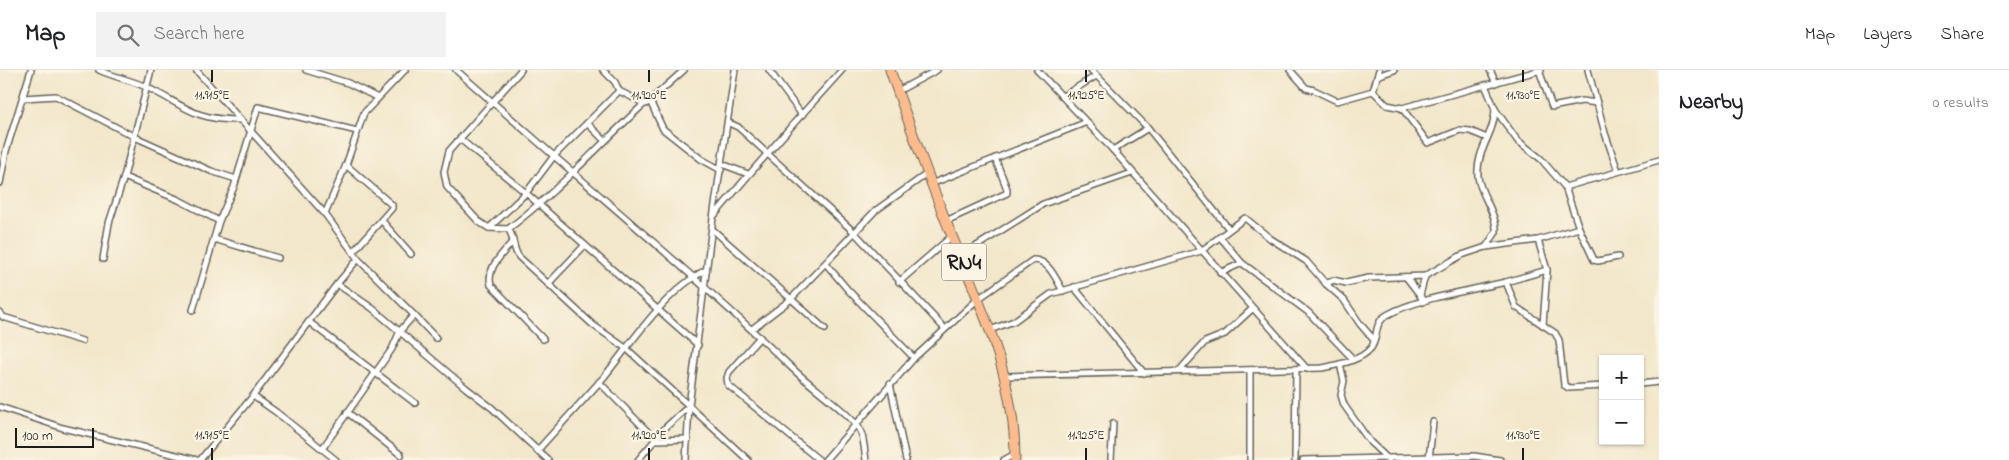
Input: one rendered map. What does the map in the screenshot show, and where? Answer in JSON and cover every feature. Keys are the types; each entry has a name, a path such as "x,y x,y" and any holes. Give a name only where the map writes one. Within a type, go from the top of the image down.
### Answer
{"highway":[{"name":"RN4","path":"890,70 946,221 990,330 1005,376 1013,419 1015,457"}],"street":[{"path":"0,183 6,151 31,70"},
{"path":"99,70 146,87 188,111 208,118 239,120"},
{"path":"103,259 109,223 124,177 151,70"},
{"path":"196,70 325,214 358,260 436,338"},
{"path":"306,70 348,82 378,98"},
{"path":"325,214 346,166 364,113 405,70"},
{"path":"456,70 652,240 691,278 752,329 823,396 857,424 866,460"},
{"path":"521,70 494,103 449,151 445,162 447,187 467,211 488,228 508,229 561,185 572,171 604,140 684,70"},
{"path":"604,70 615,82 619,91 643,105"},
{"path":"686,460 689,406 706,270 729,123 735,70"},
{"path":"769,70 802,115"},
{"path":"713,218 748,174 842,70"},
{"path":"898,91 937,70"},
{"path":"1037,70 1064,96 1113,150 1307,369"},
{"path":"1091,70 1148,128 1229,228"},
{"path":"1290,70 1306,88 1333,100 1340,100 1353,94 1373,91"},
{"path":"1373,91 1379,72 1394,70"},
{"path":"1490,70 1496,83"},
{"path":"1373,91 1387,105 1402,108 1539,70 1552,108 1582,100 1597,103"},
{"path":"1588,70 1618,171"},
{"path":"1064,96 1096,76"},
{"path":"1485,85 1495,109 1517,140 1541,160 1565,186 1579,228 1594,260 1598,262 1618,257"},
{"path":"488,228 526,193 554,156 619,91"},
{"path":"23,98 56,96 135,136 211,171 236,179"},
{"path":"650,101 663,129 701,159 748,174"},
{"path":"193,310 219,221 236,179 256,109 261,106 357,131"},
{"path":"1402,108 1428,143 1460,130 1470,130 1487,138"},
{"path":"1486,247 1496,232 1496,227 1478,175 1480,152 1495,120 1495,109"},
{"path":"932,184 1086,122"},
{"path":"587,123 604,140"},
{"path":"729,123 738,127 854,232 945,329"},
{"path":"1113,150 1148,128"},
{"path":"460,138 526,193 698,346"},
{"path":"0,148 6,151"},
{"path":"946,221 1006,192 1008,189 995,158"},
{"path":"1565,186 1659,160"},
{"path":"346,166 392,205 391,212 353,252"},
{"path":"752,329 790,300 875,211 928,173"},
{"path":"961,256 1043,204 1132,173"},
{"path":"124,177 179,200 219,221"},
{"path":"990,330 1014,321 1051,294 1201,251 1241,219 1248,219 1270,238 1306,261 1326,284 1344,300 1360,324 1374,340"},
{"path":"382,221 411,254"},
{"path":"1326,284 1333,280 1346,283 1369,278 1425,276 1462,255 1486,247 1538,240 1579,228"},
{"path":"508,229 512,233 512,242 519,257 593,324 627,349 748,460"},
{"path":"712,229 825,329"},
{"path":"899,282 952,236"},
{"path":"1220,237 1242,263 1308,312 1353,359"},
{"path":"214,239 278,258"},
{"path":"1538,240 1547,270 1543,325"},
{"path":"512,242 490,269 488,277 490,285 543,339"},
{"path":"548,284 584,246"},
{"path":"200,460 253,396 337,284 358,260"},
{"path":"825,460 914,358 978,299 1035,260 1048,267 1063,291"},
{"path":"1220,273 1242,263"},
{"path":"826,264 848,290 914,358"},
{"path":"537,450 599,382 658,311 691,278 706,270"},
{"path":"1005,376 1307,369 1340,364 1370,349 1378,324 1385,316 1423,302 1547,270"},
{"path":"1420,295 1425,276"},
{"path":"1406,277 1423,302"},
{"path":"1506,282 1516,308 1556,333 1559,340 1564,385 1569,388 1599,386"},
{"path":"337,284 372,308 400,331 492,408 548,460"},
{"path":"1074,287 1144,372"},
{"path":"1179,371 1205,342 1226,334 1252,309"},
{"path":"0,313 4,317 82,341"},
{"path":"322,450 392,350 400,331 414,315"},
{"path":"309,322 415,403"},
{"path":"760,337 729,372 727,378 728,385 819,460"},
{"path":"1340,364 1344,381 1341,395 1344,405 1370,442 1388,458"},
{"path":"1295,460 1296,369"},
{"path":"1250,370 1250,460"},
{"path":"599,382 656,440 688,439"},
{"path":"1644,384 1659,382"},
{"path":"890,384 906,460"},
{"path":"253,396 336,460"},
{"path":"638,460 666,427 689,406"},
{"path":"0,407 63,428 196,460"},
{"path":"347,412 401,455"},
{"path":"1112,460 1113,422"},
{"path":"1429,458 1432,422"},
{"path":"1303,460 1474,456 1500,460"},
{"path":"1004,460 1015,457"}]}
